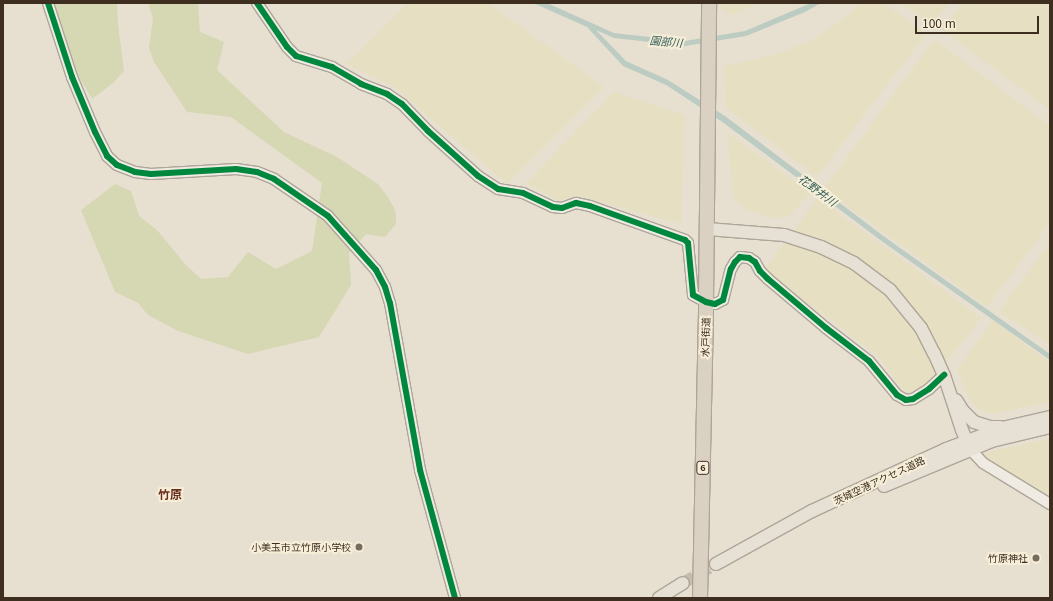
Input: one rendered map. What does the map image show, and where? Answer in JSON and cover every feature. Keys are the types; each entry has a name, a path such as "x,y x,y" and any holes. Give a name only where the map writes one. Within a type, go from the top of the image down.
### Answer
{"highway":[{"name":"水戸街道","path":"700,598 707,229 708,3"}],"main road":[{"path":"707,229 784,235 821,247 854,263 890,290 905,306 921,328 944,375 968,445"},
{"path":"950,390 963,411 974,422 990,427 1002,428"},
{"name":"茨城空港アクセス道路","path":"716,567 812,511 968,445 1002,428 1050,417"},
{"name":"茨城空港アクセス道路","path":"968,445 992,441 1050,427"},
{"path":"659,598 684,586 671,598"}],"street":[{"path":"48,3 72,76 95,132 107,156 117,165 135,172 151,174 236,169 256,172 274,179 328,216 376,270 385,287 390,303 420,470 455,598"},
{"path":"257,3 287,47 296,56 332,67 361,84 387,94 402,104 428,131 478,176 498,188 524,193 553,207 562,208 576,203 590,206 685,240 688,243 693,295 706,302 715,304 723,300 731,269 735,262 740,257 749,258 755,262 760,271 774,284 826,328 869,361 897,396 906,400 913,399 929,389 944,375"},
{"path":"968,445 983,463 1050,504"}],"shaded area":[{"path":"408,3 488,3 604,87 507,184 393,86 346,64"},
{"path":"721,3 759,3 732,15 720,8"},
{"path":"861,3 884,3 926,34 817,177 726,108 724,66 777,54 810,41 848,15"},
{"path":"902,3 949,3 933,25"},
{"path":"962,3 1050,3 1050,110 942,30"},
{"path":"934,39 1050,126 1050,223 987,307 824,189"},
{"path":"614,92 685,115 681,224 576,195 558,201 526,183"},
{"path":"727,132 810,193 788,217 772,218 748,210 733,198"},
{"path":"818,198 981,318 923,391 912,396 905,392 877,355 764,270"},
{"path":"1050,242 1050,344 999,312"},
{"path":"993,320 1050,363 1050,401 999,413 988,413 978,409 969,398 957,370"},
{"path":"1050,439 1050,498 1005,472 983,457 985,452"}],"green space":[{"path":"51,3 117,3 124,71 113,83 92,99 68,58"},
{"path":"148,3 198,3 200,32 224,42 217,70 284,132 337,157 378,184 394,208 396,214 396,224 385,237 366,234 349,253 351,285 319,337 248,354 178,331 148,315 138,303 115,292 81,210 115,184 131,191 139,216 157,230 186,265 201,279 228,277 248,252 276,269 312,251 322,183 231,117 187,112 154,62 149,48 153,18"}],"water":[{"path":"533,3 547,3 614,33 685,41 745,31 811,3 821,3 805,12 746,36 685,46 614,38 596,30 626,61 668,80 725,116 886,238 1050,354 1050,360 883,242 721,121 666,85 623,66 587,27"}],"tunnel":[{"path":"683,583 716,564"}],"cycle path":[{"path":"48,3 72,77 95,132 107,156 117,165 135,172 151,174 236,169 257,172 274,179 328,216 376,270 385,287 390,303 420,470 455,598"},
{"path":"257,3 287,47 296,56 332,67 361,84 387,94 402,104 428,131 478,176 498,189 523,193 553,207 562,208 576,203 590,206 685,240 688,243 693,295 706,302 715,304 723,300 731,269 735,262 740,257 749,258 755,262 760,271 768,279 826,328 869,361 897,395 906,400 913,399 929,389 944,375"}],"place":[{"name":"小美玉市立竹原小学校","path":"359,547"},
{"name":"竹原神社","path":"1036,558"}],"district":[{"name":"竹原","path":"170,494"}],"water label":[{"name":"園部川","path":"666,41"},
{"name":"花野井川","path":"818,190"}]}
